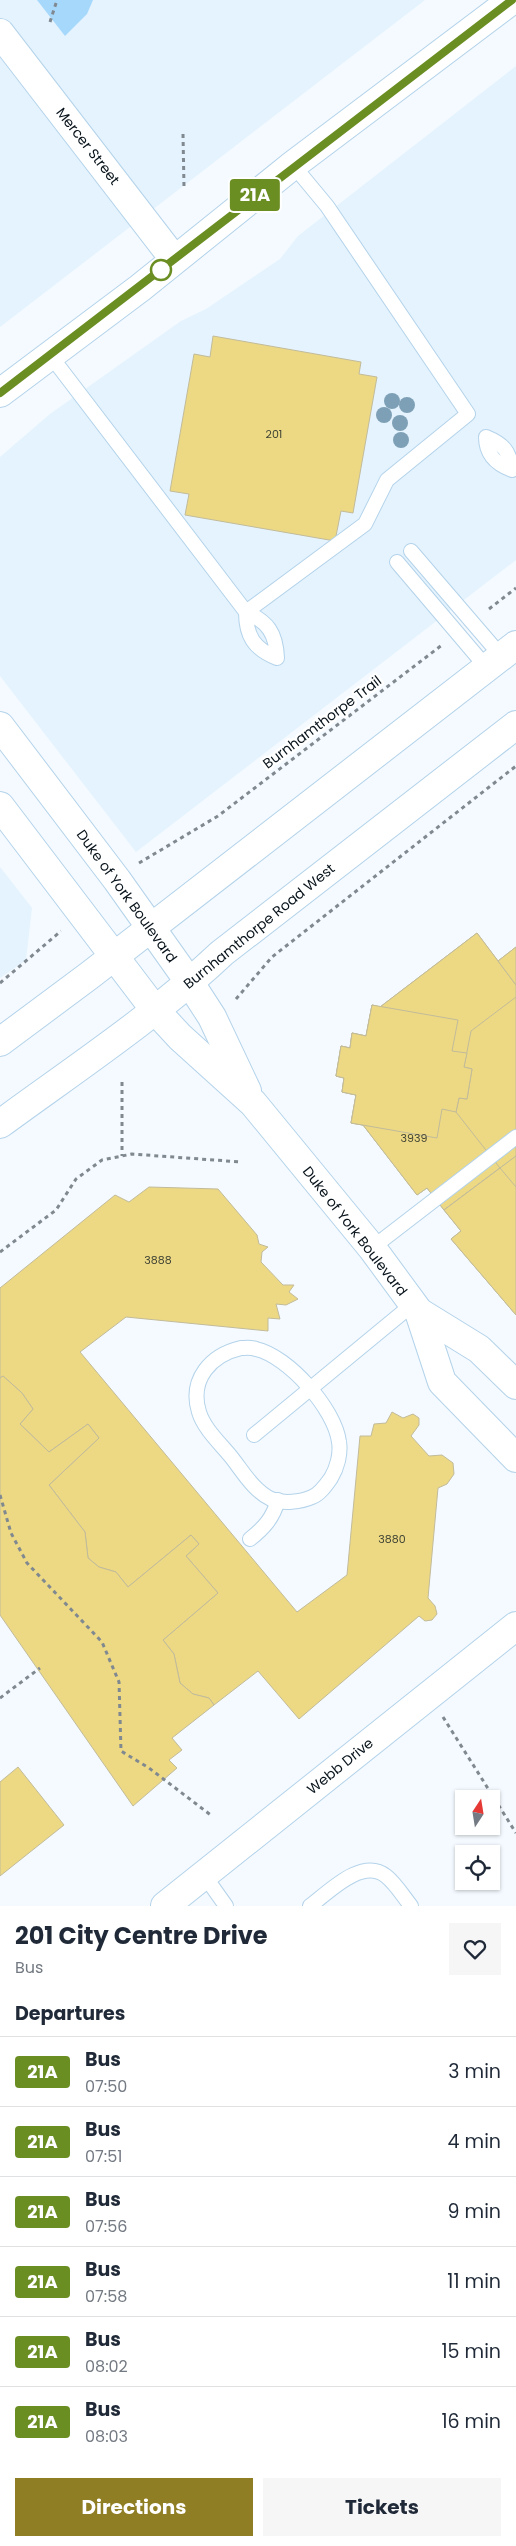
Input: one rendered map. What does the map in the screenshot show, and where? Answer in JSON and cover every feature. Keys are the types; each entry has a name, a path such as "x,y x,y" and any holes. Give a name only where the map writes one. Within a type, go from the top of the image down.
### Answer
{"street":[{"path":"0,393 293,165 512,0"},
{"name":"Mercer Street","path":"0,33 174,259"},
{"path":"0,1042 114,957 501,657"},
{"name":"Burnhamthorpe Road West","path":"0,1124 190,983 222,953 516,725"},
{"name":"Duke of York Boulevard","path":"0,726 118,880 190,983 212,1017 253,1103"},
{"name":"Duke of York Boulevard","path":"0,806 155,1010 180,1037 253,1103 372,1248 416,1308 442,1382 516,1458"},
{"name":"Duke of York Boulevard","path":"416,1308 479,1349 516,1384"},
{"name":"Webb Drive","path":"165,1906 516,1626"}],"lane":[{"path":"50,355 246,612 365,524 387,480 468,414 327,206 293,165"},
{"path":"410,551 501,657"},
{"path":"397,562 457,633 501,657"},
{"path":"372,1248 516,1137"},
{"path":"254,1435 310,1388 416,1308"},
{"path":"241,1348 257,1349 291,1369 310,1388 336,1429 340,1442 339,1457 334,1474 326,1486 314,1496 301,1500 271,1499 255,1486 206,1426 199,1411 197,1393 200,1376 210,1362 224,1352 241,1348"},
{"path":"250,1539 265,1527 274,1513 278,1500"},
{"path":"313,1905 357,1872 371,1870 385,1875 411,1906"},
{"path":"204,1875 226,1906"}],"path":[{"path":"50,22 57,0"},
{"path":"183,134 184,187"},
{"path":"472,622 516,588"},
{"name":"Burnhamthorpe Trail","path":"136,864 218,816 457,633"},
{"path":"236,999 272,957 516,766"},
{"path":"0,983 62,930"},
{"path":"122,1082 122,1156"},
{"path":"0,1252 56,1210 76,1179 102,1160 132,1154 242,1162"},
{"path":"0,1495 10,1533 27,1563 102,1642 119,1682 121,1751 149,1768 212,1816"},
{"path":"0,1698 40,1668"},
{"path":"429,1695 516,1833"}],"shaded area":[{"path":"0,0 425,0 0,327"},
{"path":"37,0 93,0 87,14 65,36"},
{"path":"516,66 516,560 136,852 0,676 0,457 50,414 181,321 206,309 280,259 298,236"},
{"path":"0,867 32,908 26,960 0,978"}],"building":[{"path":"213,336 361,362 359,374 377,377 353,513 341,511 335,541 185,515 189,494 170,491 194,354 210,357"},
{"path":"477,933 498,961 516,947 516,1156 444,1210 427,1188 417,1195 363,1125 351,1123 356,1095 342,1092 344,1078 336,1076 341,1046 350,1048 352,1033 366,1036 372,1005 380,1007"},
{"path":"477,933 516,985 516,997 471,1031 464,1067 472,1069 467,1099 459,1098 456,1112 500,1168 444,1210 427,1188 417,1195 363,1125 351,1123 356,1095 342,1092 344,1078 336,1076 341,1046 350,1048 352,1033 366,1036 372,1005 380,1007"},
{"path":"516,947 516,985 498,961"},
{"path":"372,1005 458,1020 452,1051 467,1053 464,1067 472,1069 467,1099 459,1098 456,1112 442,1109 437,1138 351,1123 356,1095 342,1092 344,1078 336,1076 341,1046 350,1048 352,1033 366,1036"},
{"path":"516,1156 516,1315 451,1239 461,1231 444,1210"},
{"path":"500,1168 516,1187 516,1315 451,1239 461,1231 444,1210"},
{"path":"149,1187 218,1189 257,1235 259,1244 268,1247 262,1252 261,1262 283,1285 294,1285 289,1292 298,1299 286,1305 276,1304 280,1319 268,1318 268,1331 126,1317 80,1352 297,1612 347,1575 360,1436 371,1436 374,1424 386,1423 392,1412 403,1418 413,1414 419,1418 419,1425 411,1436 429,1456 442,1455 453,1463 454,1474 447,1484 438,1488 428,1598 435,1606 437,1614 432,1620 425,1621 419,1616 299,1719 258,1671 214,1705 209,1698 193,1694 180,1683 174,1654 163,1640 218,1593 186,1556 199,1544 191,1535 128,1587 116,1572 99,1567 88,1558 85,1532 49,1485 99,1438 88,1424 49,1452 20,1424 33,1409 22,1393 3,1376 0,1378 0,1288 115,1195 129,1202"},
{"path":"3,1376 22,1393 33,1409 20,1424 49,1452 88,1424 99,1438 49,1485 85,1532 88,1558 99,1567 116,1572 128,1587 191,1535 199,1544 186,1556 218,1593 163,1640 174,1654 180,1683 193,1694 209,1698 214,1705 172,1738 182,1750 169,1760 177,1768 133,1806 0,1615 0,1378"},
{"path":"18,1767 64,1825 0,1876 0,1782"}],"bus line":[{"name":"21A","path":"0,393 140,288 293,165 512,0"}]}
